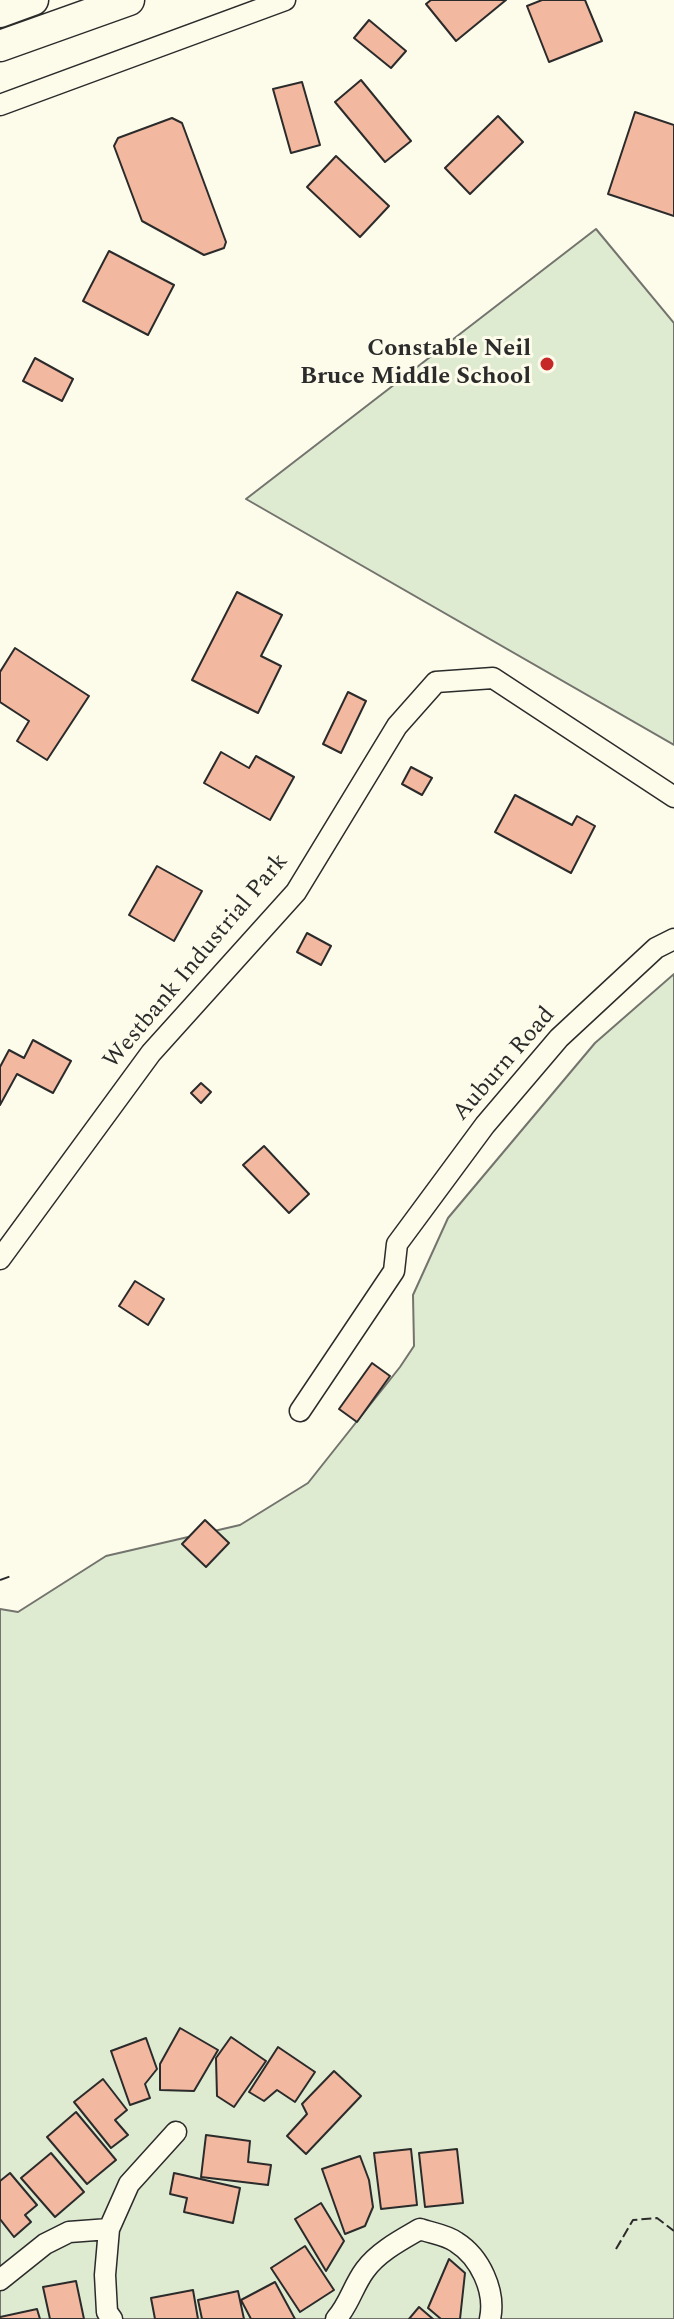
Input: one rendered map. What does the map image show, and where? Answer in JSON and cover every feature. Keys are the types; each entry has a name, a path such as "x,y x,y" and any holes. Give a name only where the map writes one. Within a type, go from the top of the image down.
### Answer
{"highway":[{"path":"0,12 33,0"},
{"path":"0,46 129,0"}],"street":[{"path":"0,105 285,0"},
{"name":"Westbank Industrial Park","path":"0,1259 151,1053 296,892 397,726 436,682 493,678 674,797"},
{"name":"Auburn Road","path":"300,1411 394,1271 397,1244 485,1125 559,1038 656,948 674,939"},
{"path":"112,2319 107,2312 105,2275 109,2229 129,2184 176,2132"},
{"path":"0,2280 45,2244 69,2232 109,2229"},
{"path":"336,2319 365,2269 393,2244 420,2229 455,2241 478,2262 487,2284 492,2311 490,2319"}],"green space":[{"name":"Constable Neil Bruce Middle School","path":"596,229 674,323 674,745 246,499"},
{"path":"674,974 674,2319 0,2319 0,1609 18,1612 106,1556 240,1525 308,1483 414,1346 413,1295 448,1218 595,1043"}],"building":[{"path":"431,0 506,0 456,41 426,4"},
{"path":"542,0 585,0 602,41 549,62 527,6"},
{"path":"369,20 406,51 391,68 354,38"},
{"path":"361,80 411,141 385,162 335,102"},
{"path":"302,82 320,145 291,153 273,89"},
{"path":"635,112 674,125 674,216 608,194"},
{"path":"498,116 523,142 470,194 445,168"},
{"path":"172,118 182,123 226,242 224,248 204,255 142,221 114,146 118,138"},
{"path":"336,156 389,206 360,237 307,187"},
{"path":"109,251 174,285 148,335 83,301"},
{"path":"35,358 73,379 62,401 23,381"},
{"path":"237,592 282,615 261,656 281,666 258,713 192,680"},
{"path":"15,648 89,696 47,760 17,741 29,721 0,702 0,672"},
{"path":"348,692 366,701 341,753 323,744"},
{"path":"221,752 249,768 256,756 294,777 270,820 204,783"},
{"path":"411,767 432,778 422,795 402,784"},
{"path":"515,795 572,825 577,816 595,826 571,873 495,832"},
{"path":"157,866 202,891 174,941 129,915"},
{"path":"307,933 331,946 321,965 297,952"},
{"path":"33,1040 71,1061 53,1093 17,1074 0,1105 0,1067 9,1050 24,1058"},
{"path":"201,1083 211,1092 201,1103 191,1093"},
{"path":"264,1146 309,1194 289,1213 243,1165"},
{"path":"135,1281 164,1299 148,1325 119,1306"},
{"path":"372,1363 390,1376 357,1422 339,1409"},
{"path":"205,1520 229,1543 206,1567 182,1544"},
{"path":"180,2028 218,2050 194,2091 160,2090 160,2064"},
{"path":"231,2037 266,2061 234,2107 217,2096 216,2058"},
{"path":"146,2038 157,2069 145,2084 150,2098 130,2105 111,2051"},
{"path":"278,2047 315,2072 295,2102 277,2090 264,2101 249,2092"},
{"path":"334,2071 361,2096 306,2154 287,2136 307,2114 302,2104"},
{"path":"103,2079 127,2110 115,2120 128,2135 111,2148 74,2102"},
{"path":"76,2112 116,2160 87,2184 47,2137"},
{"path":"206,2135 250,2141 248,2162 271,2165 268,2185 201,2177"},
{"path":"411,2149 417,2205 381,2209 374,2153"},
{"path":"457,2149 463,2203 425,2207 419,2153"},
{"path":"51,2153 84,2192 55,2217 21,2178"},
{"path":"360,2156 369,2180 373,2207 365,2226 345,2234 322,2169"},
{"path":"10,2173 37,2205 25,2215 31,2222 14,2237 0,2219 0,2181"},
{"path":"174,2173 240,2188 233,2223 184,2212 187,2198 170,2194"},
{"path":"321,2203 344,2241 326,2271 295,2219"},
{"path":"305,2246 334,2290 300,2312 271,2268"},
{"path":"449,2259 465,2273 460,2319 441,2319 428,2308"},
{"path":"76,2281 84,2319 50,2319 43,2287"},
{"path":"275,2282 295,2319 251,2319 241,2300"},
{"path":"193,2290 198,2319 155,2319 151,2298"},
{"path":"238,2291 244,2319 202,2319 198,2300"},
{"path":"419,2307 433,2319 409,2319"},
{"path":"37,2309 40,2319 0,2319 0,2317"}],"fence":[{"path":"0,1580 11,1576"},
{"path":"616,2249 633,2220 657,2218 674,2231"}],"place":[{"name":"Constable Neil Bruce Middle School","path":"547,364"}]}
